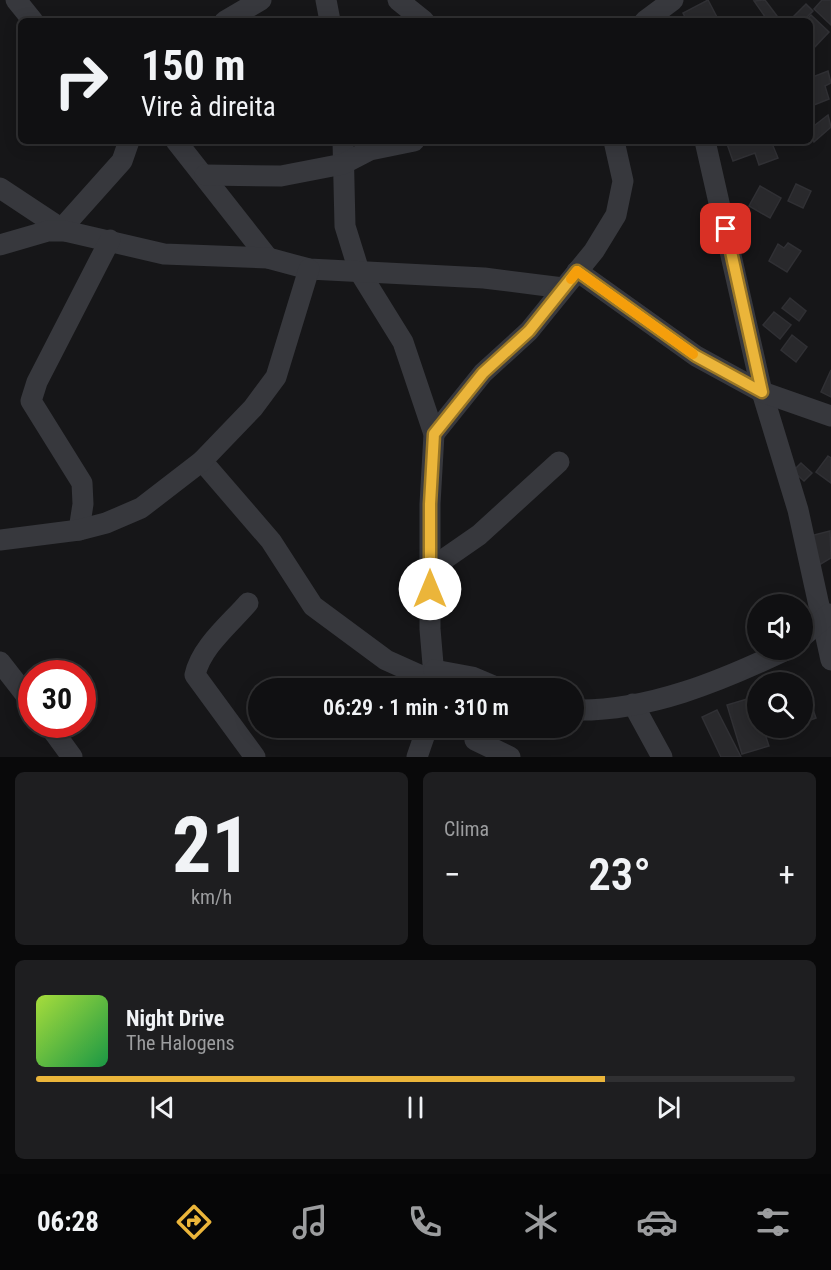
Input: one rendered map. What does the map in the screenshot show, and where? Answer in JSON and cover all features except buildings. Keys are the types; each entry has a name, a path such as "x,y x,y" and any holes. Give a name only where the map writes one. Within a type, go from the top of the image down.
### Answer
{"street":[{"path":"16,0 31,18"},
{"path":"230,18 261,0"},
{"path":"326,0 329,18"},
{"path":"398,0 420,18"},
{"path":"651,18 673,6"},
{"path":"0,245 48,231 64,229 122,161 128,144"},
{"path":"179,144 268,258"},
{"path":"343,144 345,226 359,271 403,342 434,434 430,569 435,678"},
{"path":"205,175 281,176 343,164 370,150 399,144"},
{"path":"434,434 483,373 519,341 594,251 616,215 622,180 616,144"},
{"path":"706,144 762,392 798,510 826,617 831,660"},
{"path":"0,188 64,229 164,254 268,258 309,269 484,278 563,288"},
{"path":"79,530 83,504 82,483 31,401 37,382 110,240"},
{"path":"0,540 79,530 106,523 141,508 202,461 253,408 276,377 309,269"},
{"path":"577,271 696,356 762,392 831,416"},
{"path":"202,461 271,541 313,606 386,660 430,678"},
{"path":"430,569 479,535 559,462"},
{"path":"248,603 209,647 197,666 195,675 255,757"},
{"path":"813,628 826,617"},
{"path":"584,709 633,704 670,696 731,676 765,660"},
{"path":"0,663 18,686"},
{"path":"633,704 662,757"},
{"path":"58,738 72,757"},
{"path":"475,740 510,757"},
{"path":"403,757 422,743"}],"slow traffic":[{"path":"571,279 577,271 693,354"}],"route":[{"path":"430,589 430,504 434,434 483,373 529,331 577,271 696,356 762,392 726,229"}]}
